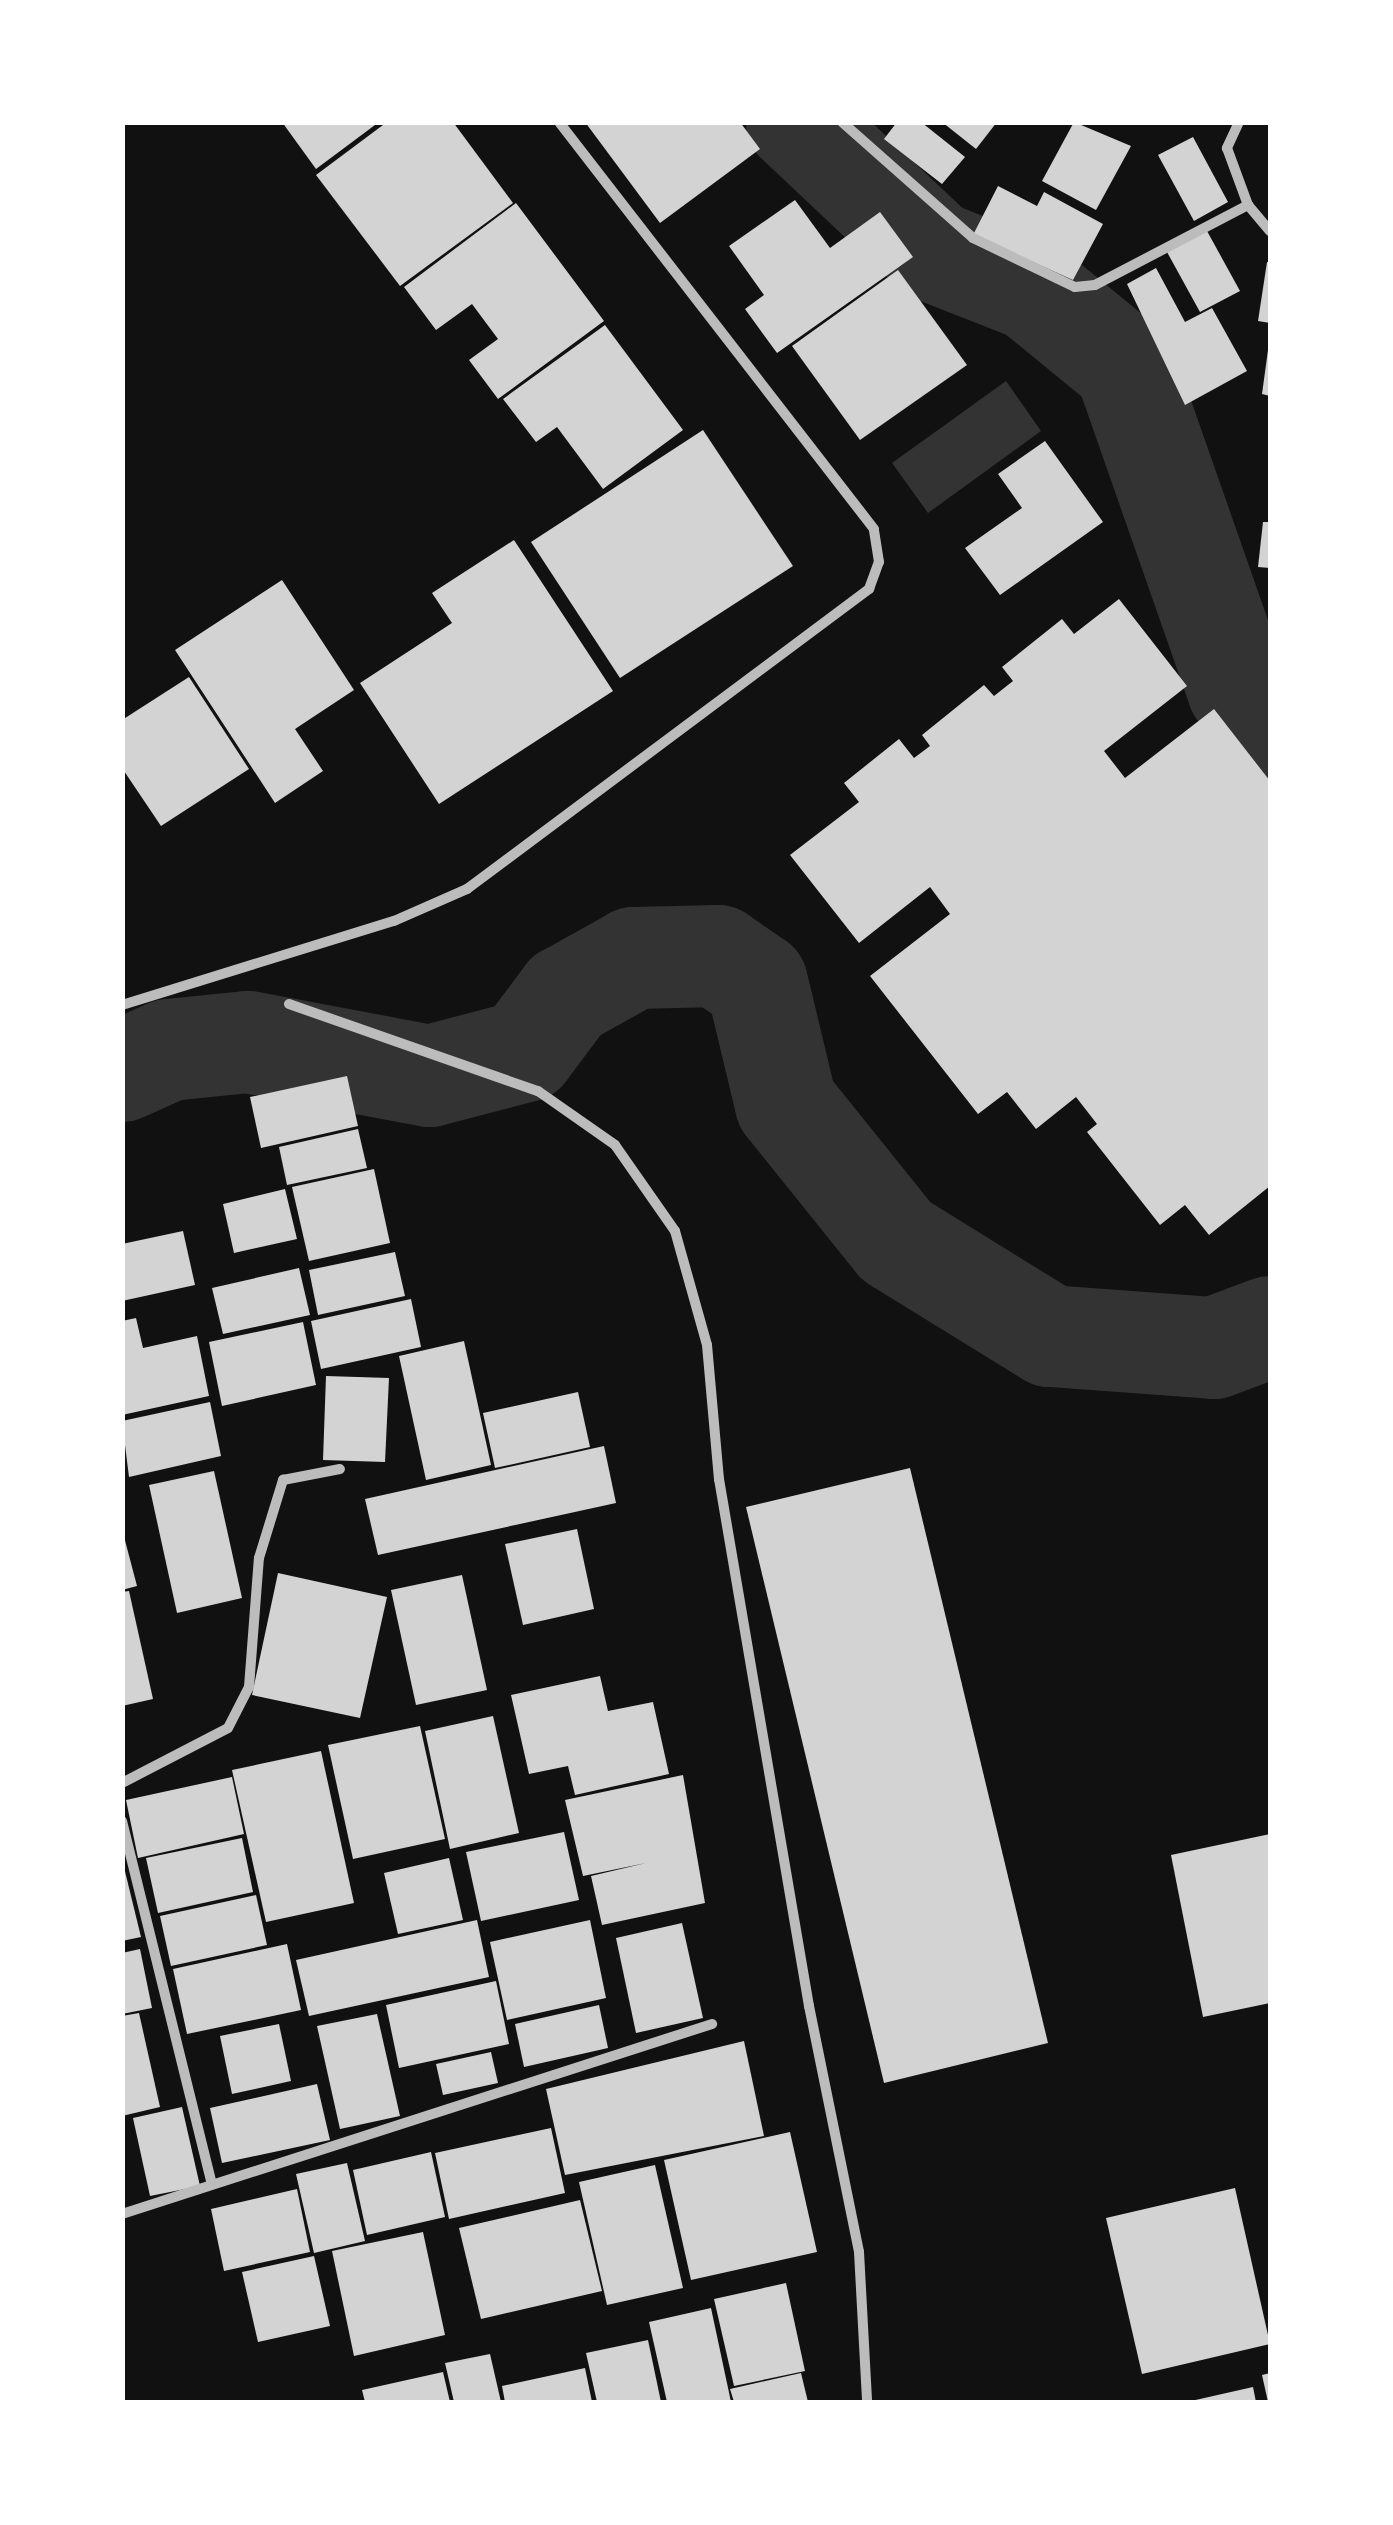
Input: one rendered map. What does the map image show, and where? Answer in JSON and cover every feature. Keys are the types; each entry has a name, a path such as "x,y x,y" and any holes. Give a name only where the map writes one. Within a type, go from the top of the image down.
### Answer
{"street":[{"path":"122,1005 394,921 467,889 868,589 880,562 874,530 558,122"},
{"path":"842,122 973,238 1075,287 1095,285 1248,206"},
{"path":"1238,122 1227,148 1248,206 1270,231"},
{"path":"289,1004 538,1091 615,1145 674,1232 695,1292 720,1479 806,1986 859,2252 867,2402"},
{"path":"122,1782 228,1728 249,1687 259,1558 283,1480 340,1469"},
{"path":"122,1820 212,2184"},
{"path":"122,2214 712,2024"}],"shaded area":[{"path":"1006,381 1041,431 928,513 892,463"}],"building":[{"path":"282,122 379,122 316,169"},
{"path":"387,122 453,122 513,203 400,286 316,175"},
{"path":"585,122 740,122 760,149 660,223"},
{"path":"897,122 921,122 965,157 942,184 884,139"},
{"path":"942,122 997,122 976,149"},
{"path":"1074,122 1131,146 1096,210 1042,181"},
{"path":"1193,137 1228,202 1194,221 1158,155"},
{"path":"998,186 1037,206 1044,192 1103,224 1073,280 973,235"},
{"path":"795,200 830,248 880,212 913,257 777,353 745,309 764,295 729,246"},
{"path":"516,203 604,321 498,399 469,360 498,339 472,304 436,330 404,287"},
{"path":"1207,231 1240,291 1200,312 1167,252"},
{"path":"1270,262 1270,323 1258,321"},
{"path":"1156,268 1185,322 1212,308 1247,371 1185,405 1127,284"},
{"path":"898,270 967,365 860,440 792,346"},
{"path":"605,325 683,430 603,489 557,427 536,442 503,399"},
{"path":"1270,350 1270,396 1262,394"},
{"path":"703,430 793,566 620,678 531,542"},
{"path":"1045,441 1103,522 1000,595 965,548 1022,508 998,474"},
{"path":"1263,522 1270,522 1270,568 1258,567"},
{"path":"514,540 613,691 439,804 360,683 452,623 432,593"},
{"path":"282,580 354,690 295,729 323,771 275,803 175,650"},
{"path":"1119,599 1187,686 1104,751 1125,778 1214,709 1270,781 1270,1186 1209,1235 1185,1205 1160,1225 1087,1132 1097,1124 1076,1097 1036,1129 1007,1092 978,1114 870,976 950,914 930,887 859,943 790,855 859,802 844,783 899,739 914,758 930,746 922,735 984,685 994,696 1013,681 1002,667 1062,619 1074,634"},
{"path":"189,677 249,769 161,826 122,768 122,720"},
{"path":"347,1076 358,1126 261,1148 250,1097"},
{"path":"358,1129 367,1168 287,1185 279,1147"},
{"path":"374,1169 390,1243 309,1261 292,1187"},
{"path":"285,1189 297,1239 234,1253 223,1204"},
{"path":"183,1231 195,1285 122,1301 122,1244"},
{"path":"395,1252 405,1296 318,1315 309,1270"},
{"path":"299,1268 310,1315 223,1334 212,1288"},
{"path":"411,1299 421,1347 321,1369 311,1321"},
{"path":"136,1318 143,1348 197,1336 209,1396 122,1415 122,1321"},
{"path":"303,1322 316,1385 222,1406 209,1342"},
{"path":"464,1341 491,1465 426,1480 399,1356"},
{"path":"326,1376 389,1378 385,1462 323,1460"},
{"path":"578,1392 590,1447 495,1468 483,1413"},
{"path":"210,1402 221,1456 129,1477 122,1421"},
{"path":"604,1446 616,1503 378,1555 365,1499"},
{"path":"910,1468 1048,2043 884,2083 746,1507"},
{"path":"214,1471 242,1598 177,1613 149,1485"},
{"path":"122,1529 137,1586 122,1590"},
{"path":"577,1529 594,1609 523,1625 505,1544"},
{"path":"278,1573 387,1597 360,1718 252,1695"},
{"path":"462,1575 487,1690 416,1705 391,1590"},
{"path":"129,1591 153,1699 122,1706 122,1592"},
{"path":"600,1676 608,1711 653,1702 669,1774 575,1795 568,1766 529,1774 511,1695"},
{"path":"493,1716 519,1833 450,1849 425,1731"},
{"path":"420,1726 445,1839 353,1859 328,1745"},
{"path":"321,1751 354,1903 266,1922 232,1770"},
{"path":"683,1775 705,1903 602,1925 591,1876 646,1863 583,1876 565,1800"},
{"path":"232,1777 244,1834 138,1858 126,1800"},
{"path":"564,1832 579,1900 481,1921 466,1852"},
{"path":"1270,1834 1270,2003 1203,2017 1171,1855"},
{"path":"242,1838 253,1892 158,1913 146,1858"},
{"path":"449,1858 463,1920 398,1934 384,1873"},
{"path":"122,1859 141,1937 122,1941"},
{"path":"256,1895 267,1945 171,1966 160,1916"},
{"path":"477,1920 489,1977 309,2016 296,1960"},
{"path":"590,1920 606,1998 507,2020 490,1942"},
{"path":"682,1923 703,2018 636,2033 616,1938"},
{"path":"287,1944 301,2010 187,2034 173,1969"},
{"path":"140,1949 152,2008 122,2014 122,1953"},
{"path":"496,1981 509,2044 399,2068 386,2005"},
{"path":"599,2005 608,2048 524,2067 515,2024"},
{"path":"139,2013 160,2107 122,2116 122,2016"},
{"path":"377,2014 400,2116 340,2129 317,2026"},
{"path":"279,2024 291,2081 232,2094 220,2036"},
{"path":"744,2041 764,2136 565,2175 546,2089"},
{"path":"491,2052 498,2083 443,2095 436,2064"},
{"path":"317,2084 330,2140 222,2163 210,2108"},
{"path":"182,2107 200,2186 150,2196 133,2118"},
{"path":"551,2128 565,2193 449,2219 435,2153"},
{"path":"790,2132 817,2252 691,2280 664,2160"},
{"path":"431,2152 445,2217 367,2235 353,2170"},
{"path":"347,2163 365,2241 314,2253 296,2174"},
{"path":"655,2165 683,2288 607,2305 579,2182"},
{"path":"1235,2188 1270,2344 1142,2374 1106,2218"},
{"path":"297,2189 310,2252 224,2271 211,2209"},
{"path":"580,2200 602,2291 481,2319 459,2228"},
{"path":"423,2232 445,2335 354,2356 332,2251"},
{"path":"314,2256 330,2326 258,2342 242,2272"},
{"path":"786,2283 805,2371 734,2386 714,2299"},
{"path":"711,2308 731,2402 667,2402 649,2322"},
{"path":"648,2340 661,2402 597,2402 586,2353"},
{"path":"490,2354 501,2402 454,2402 445,2363"},
{"path":"585,2368 592,2402 505,2402 502,2386"},
{"path":"443,2372 450,2402 365,2402 362,2390"},
{"path":"801,2373 808,2402 734,2402 730,2389"},
{"path":"1270,2373 1270,2402 1268,2402 1262,2375"},
{"path":"1253,2387 1256,2402 1191,2402 1191,2401"}],"waterway":[{"path":"797,122 935,252 1032,290 1125,366 1238,689 1270,727"},
{"path":"122,1071 169,1050 248,1042 430,1076 525,1051 566,996 634,958 718,956 757,983 786,1104 896,1241 1050,1336 1214,1348 1270,1327"}]}
